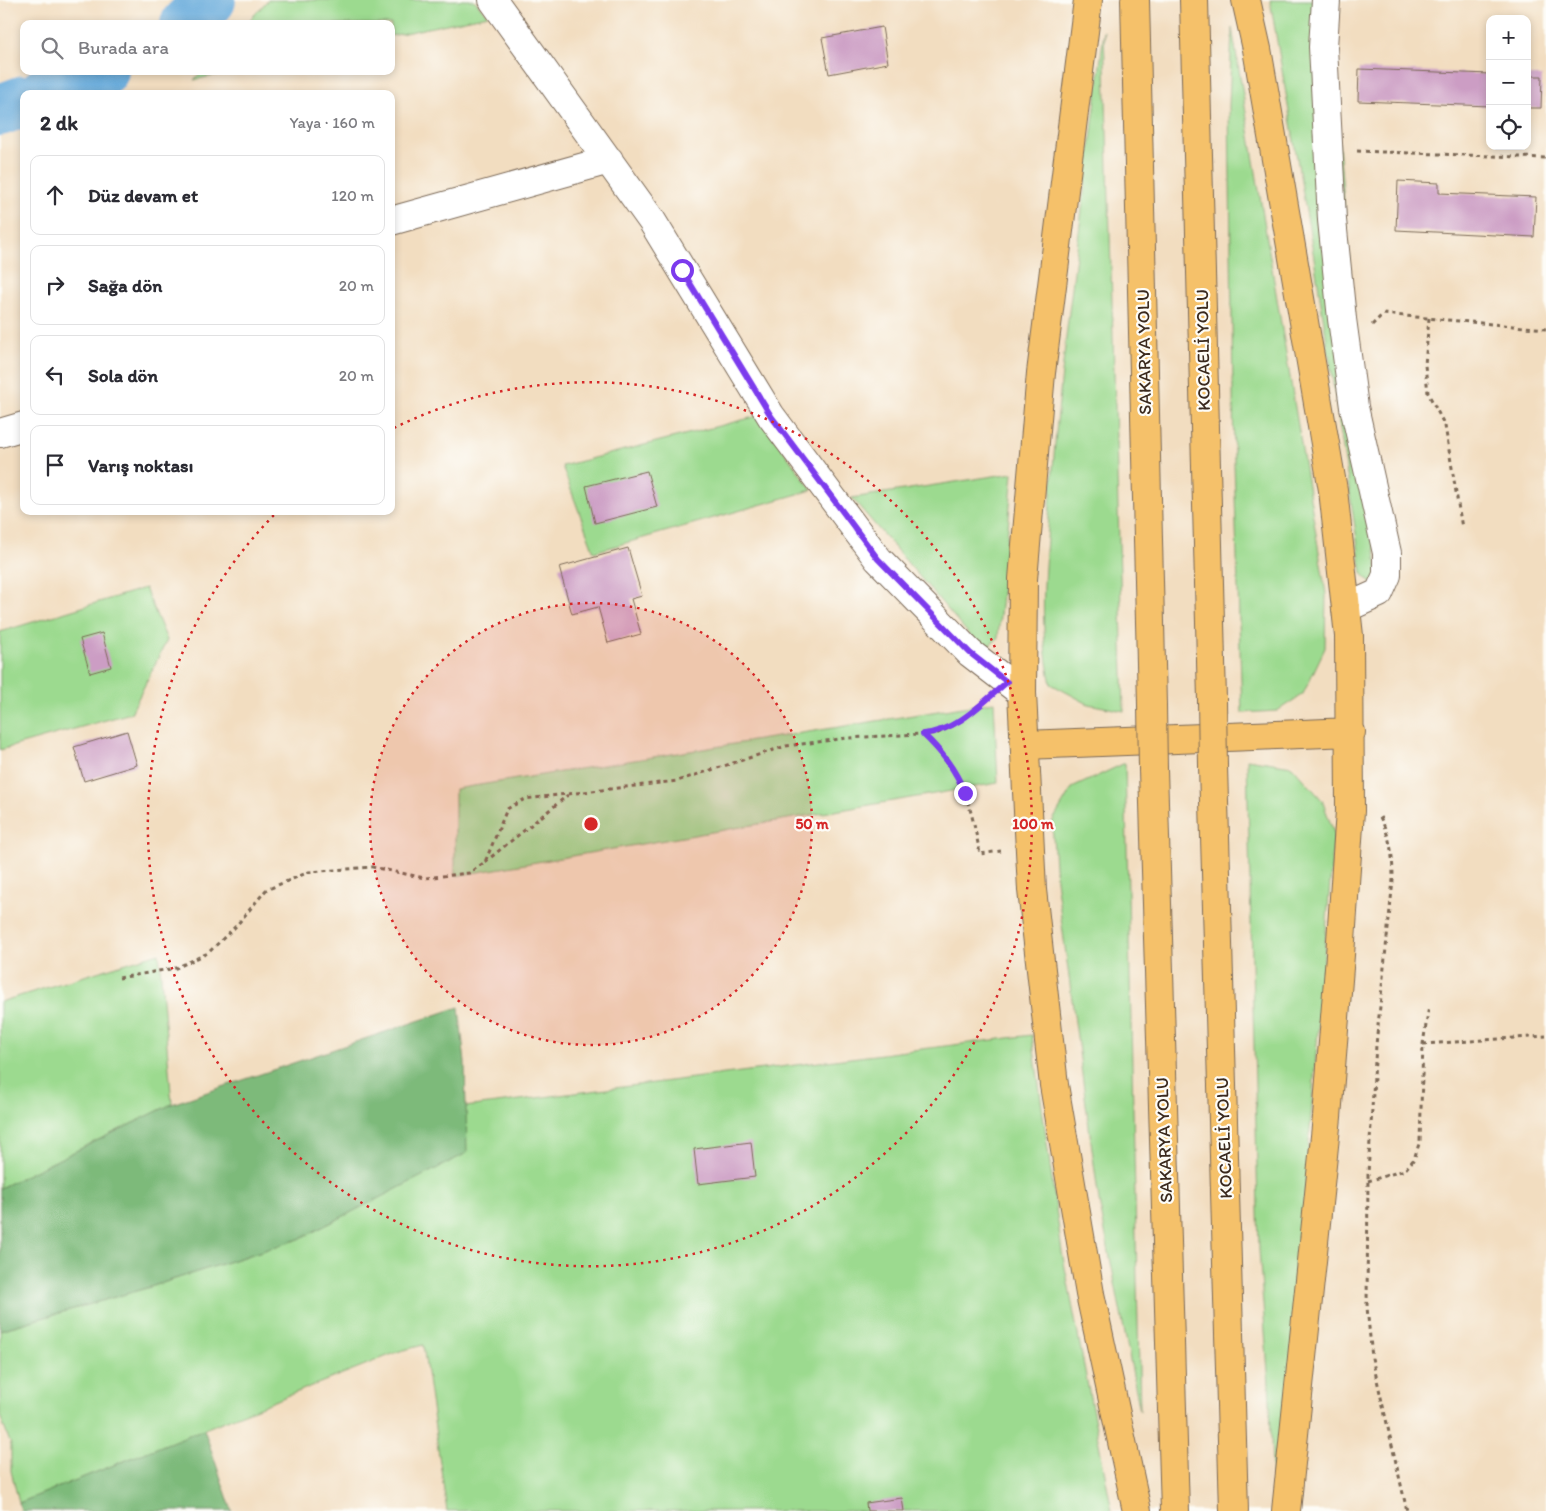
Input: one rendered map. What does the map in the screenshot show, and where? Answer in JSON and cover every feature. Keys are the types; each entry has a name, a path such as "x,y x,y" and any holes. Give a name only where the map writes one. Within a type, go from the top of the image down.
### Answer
{"highway":[{"path":"1088,0 1040,373 1014,688 1025,745 1032,890 1054,1085 1090,1294 1137,1511"},
{"name":"SAKARYA YOLU","path":"1135,0 1152,705 1176,1511"},
{"name":"KOCAELİ YOLU","path":"1194,0 1234,1511"},
{"path":"1246,0 1257,49 1333,490 1349,636 1350,785 1340,954 1328,1107 1286,1511"},
{"path":"1025,745 1351,732"}],"street":[{"path":"493,0 652,221 771,416 878,559 970,653 1014,688"},
{"path":"1326,0 1323,47 1332,220 1354,407 1387,553 1387,575 1378,593 1346,608"},
{"path":"395,220 609,160"},
{"path":"0,433 20,427"}],"path":[{"path":"1328,150 1546,158"},
{"path":"1371,326 1383,314 1546,329"},
{"path":"1429,318 1425,365 1428,393 1445,426 1462,528"},
{"path":"485,862 507,809 525,800 677,781 786,746 848,738 938,733 1014,688"},
{"path":"923,734 943,754 957,775 972,810 980,854 1029,847"},
{"path":"1350,785 1380,817 1390,837 1393,855 1393,880 1376,1045 1368,1181 1366,1298 1371,1350 1406,1511"},
{"path":"119,978 176,968 208,954 236,926 266,890 309,872 372,867 425,878 470,873 570,794"},
{"path":"1368,1181 1405,1170 1414,1159 1420,1140 1423,1044 1429,1006"},
{"path":"1423,1044 1546,1036"}],"green space":[{"path":"268,0 474,0 488,15 395,35 395,20 250,20"},
{"path":"1270,0 1326,0 1379,593 1362,573 1315,264"},
{"path":"1232,28 1326,594 1325,648 1303,694 1277,711 1242,713 1234,463 1229,106"},
{"path":"1104,31 1124,711 1088,704 1051,684 1044,637 1044,589 1056,435 1068,319"},
{"path":"198,75 216,75 194,80"},
{"path":"758,416 812,490 594,552 562,466"},
{"path":"1013,473 998,638 988,647 973,639 852,498"},
{"path":"145,588 167,640 131,713 0,750 0,632"},
{"path":"994,702 998,783 455,876 455,789"},
{"path":"1247,759 1292,766 1322,800 1334,833 1279,1511 1273,1511 1270,1399 1259,1250"},
{"path":"1125,763 1140,1411 1099,1201 1056,880 1052,822 1072,788"},
{"path":"159,953 172,1104 0,1188 0,1002"},
{"path":"459,1007 465,1063 467,1153 299,1239 150,1287 0,1330 0,1188 172,1104"},
{"path":"1032,1035 1062,1252 1112,1511 447,1511 423,1345 400,1351 19,1503 11,1471 11,1445 0,1416 0,1330 150,1287 299,1239 466,1153 465,1107"},
{"path":"204,1429 232,1511 21,1511 19,1503"}],"building":[{"path":"882,27 888,63 829,74 822,38"},
{"path":"1359,69 1486,74 1486,106 1358,101"},
{"path":"1531,76 1542,76 1541,108 1531,108"},
{"path":"1398,181 1439,183 1439,193 1536,197 1534,237 1396,230"},
{"path":"647,471 657,507 595,523 586,486"},
{"path":"628,548 642,596 631,599 641,634 608,643 598,607 572,614 559,567"},
{"path":"102,633 111,667 90,673 80,639"},
{"path":"127,731 137,765 84,781 74,747"},
{"path":"751,1142 755,1177 698,1184 694,1149"},
{"path":"902,1498 904,1511 867,1511 866,1503"}],"waterway":[{"path":"190,20 210,0"},
{"path":"53,90 93,75"},
{"path":"0,110 20,102"}],"route":[{"path":"682,270 771,416 878,559 970,653 1007,682 962,720 938,733 923,734 943,754 957,775 965,793"}]}
